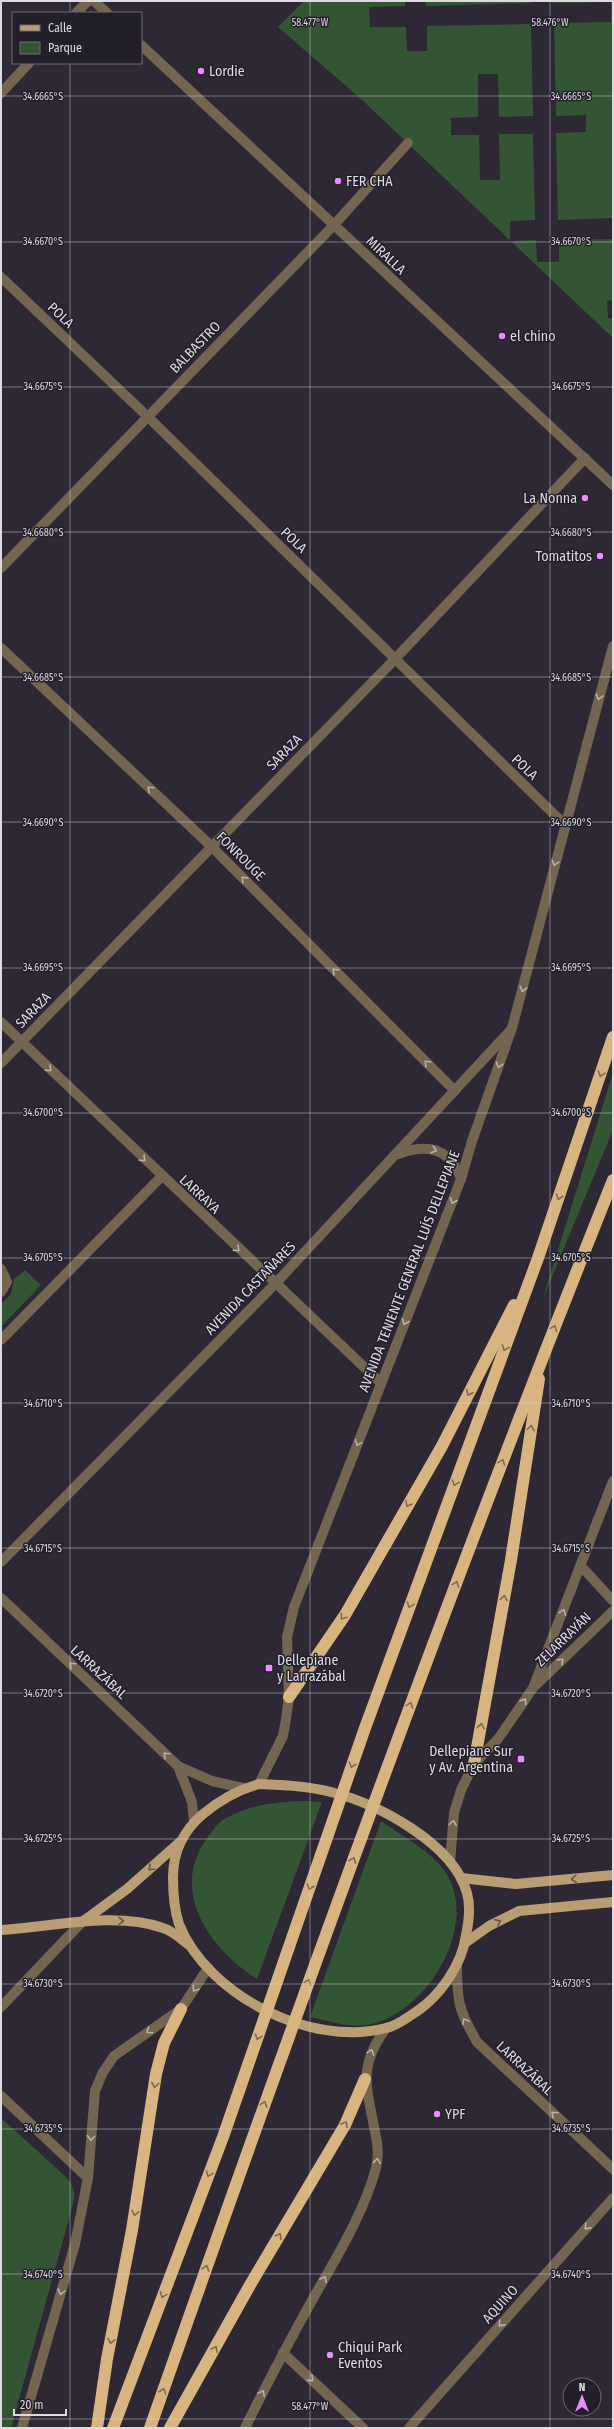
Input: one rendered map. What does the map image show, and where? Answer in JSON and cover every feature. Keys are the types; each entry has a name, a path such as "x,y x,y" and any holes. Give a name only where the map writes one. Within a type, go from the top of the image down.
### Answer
{"highway":[{"path":"113,2428 223,2137 365,1728 538,1258 613,1037"},
{"path":"150,2428 250,2141 396,1742 543,1355 613,1180"},
{"path":"289,1698 345,1615 442,1446 538,1258"},
{"path":"474,1764 509,1568 543,1355"},
{"path":"97,2428 107,2359 132,2230 156,2074 164,2043 181,2009"},
{"path":"170,2428 250,2285 345,2125 365,2079"}],"main road":[{"path":"82,1922 127,1889 180,1842 194,1821 219,1801 243,1788 259,1784 297,1785 331,1792 364,1803 396,1819 424,1839 450,1862 462,1878 468,1894 470,1913 465,1943 457,1966 440,1989 419,2010 386,2028 355,2032 326,2030 297,2023 269,2012 243,1997 208,1968 192,1948 179,1923 173,1896 173,1869 180,1842"},
{"path":"462,1878 516,1884 613,1875"},
{"path":"465,1943 489,1926 519,1911 613,1902"},
{"path":"1,1930 82,1922 121,1921 150,1924 164,1928 192,1948"}],"street":[{"path":"77,12 88,1"},
{"path":"94,1 105,12"},
{"name":"MIRALLA","path":"142,46 333,226 613,485"},
{"path":"1,92 28,64"},
{"name":"BALBASTRO","path":"1,568 333,226 408,143"},
{"name":"POLA","path":"1,277 147,416 565,825"},
{"name":"SARAZA","path":"1,1063 395,659 585,458"},
{"name":"AVENIDA TENIENTE GENERAL LUÍS DELLEPIANE","path":"259,1784 282,1736 289,1698 287,1637 294,1608 461,1180 472,1141 512,1028 613,646"},
{"name":"FONROUGE","path":"1,648 211,846 455,1091"},
{"name":"LARRAYA","path":"1,1022 161,1177 381,1383"},
{"name":"AVENIDA CASTAÑARES","path":"1,1562 275,1284 512,1028"},
{"path":"396,1154 424,1148 437,1150 448,1157 457,1167 461,1180"},
{"path":"1,1340 161,1177"},
{"path":"1,1269 7,1282 1,1292"},
{"path":"450,1862 454,1813 461,1790 474,1764 498,1739 533,1688 613,1481"},
{"path":"581,1566 613,1601"},
{"name":"LARRAZÁBAL","path":"1,1598 178,1766 212,1781 243,1788"},
{"name":"ZELARRAYÁN","path":"533,1688 613,1611"},
{"name":"LARRAZÁBAL","path":"178,1766 190,1796 194,1821"},
{"path":"1,2007 82,1922"},
{"name":"LARRAZÁBAL","path":"457,1966 457,1993 462,2017 477,2042 613,2169"},
{"path":"22,2428 75,2244 88,2178 92,2110 95,2091 103,2072 114,2056 181,2009 208,1968"},
{"path":"245,2428 282,2353 338,2254 370,2188 377,2166 378,2147 365,2079 375,2043 386,2028"},
{"path":"1,2096 88,2178"},
{"name":"AQUINO","path":"409,2428 613,2198"},
{"path":"282,2353 363,2428"}],"green space":[{"path":"304,1 405,1 405,6 369,7 370,27 406,27 407,51 427,51 427,26 531,24 533,116 499,117 498,74 478,74 478,117 451,118 451,135 479,135 480,180 500,180 499,134 533,134 535,220 510,221 510,240 361,99 278,27"},
{"path":"426,1 530,1 531,3 426,6"},
{"path":"553,1 613,1 613,218 558,220 556,133 586,132 586,115 556,116 554,23 611,22 611,2 553,3"},
{"path":"613,239 613,300 607,301 608,318 613,319 613,338 511,241 536,240 537,262 559,262 559,240"},
{"path":"613,1073 613,1130 542,1301"},
{"path":"25,1270 41,1285 1,1327 1,1304 11,1294 14,1279"},
{"path":"284,1802 322,1802 257,1979 241,1968 226,1954 213,1939 202,1922 195,1904 192,1886 194,1867 201,1848 206,1840 215,1827 226,1818 255,1807"},
{"path":"381,1821 433,1858 448,1877 453,1888 456,1908 455,1930 448,1951 438,1971 425,1989 409,2005 391,2017 372,2024 357,2026 310,2017"},
{"path":"1,2118 66,2177 74,2192 73,2204 11,2428 1,2428"}],"place":[{"name":"Lordie","path":"201,71"},
{"name":"FER CHA","path":"338,181"},
{"name":"el chino","path":"502,336"},
{"name":"La Nonna","path":"585,498"},
{"name":"Tomatitos","path":"600,556"},
{"name":"Dellepiane y Larrazábal","path":"269,1668"},
{"name":"Dellepiane Sur y Av. Argentina","path":"521,1759"},
{"name":"YPF","path":"437,2114"},
{"name":"Chiqui Park Eventos","path":"330,2355"}]}
